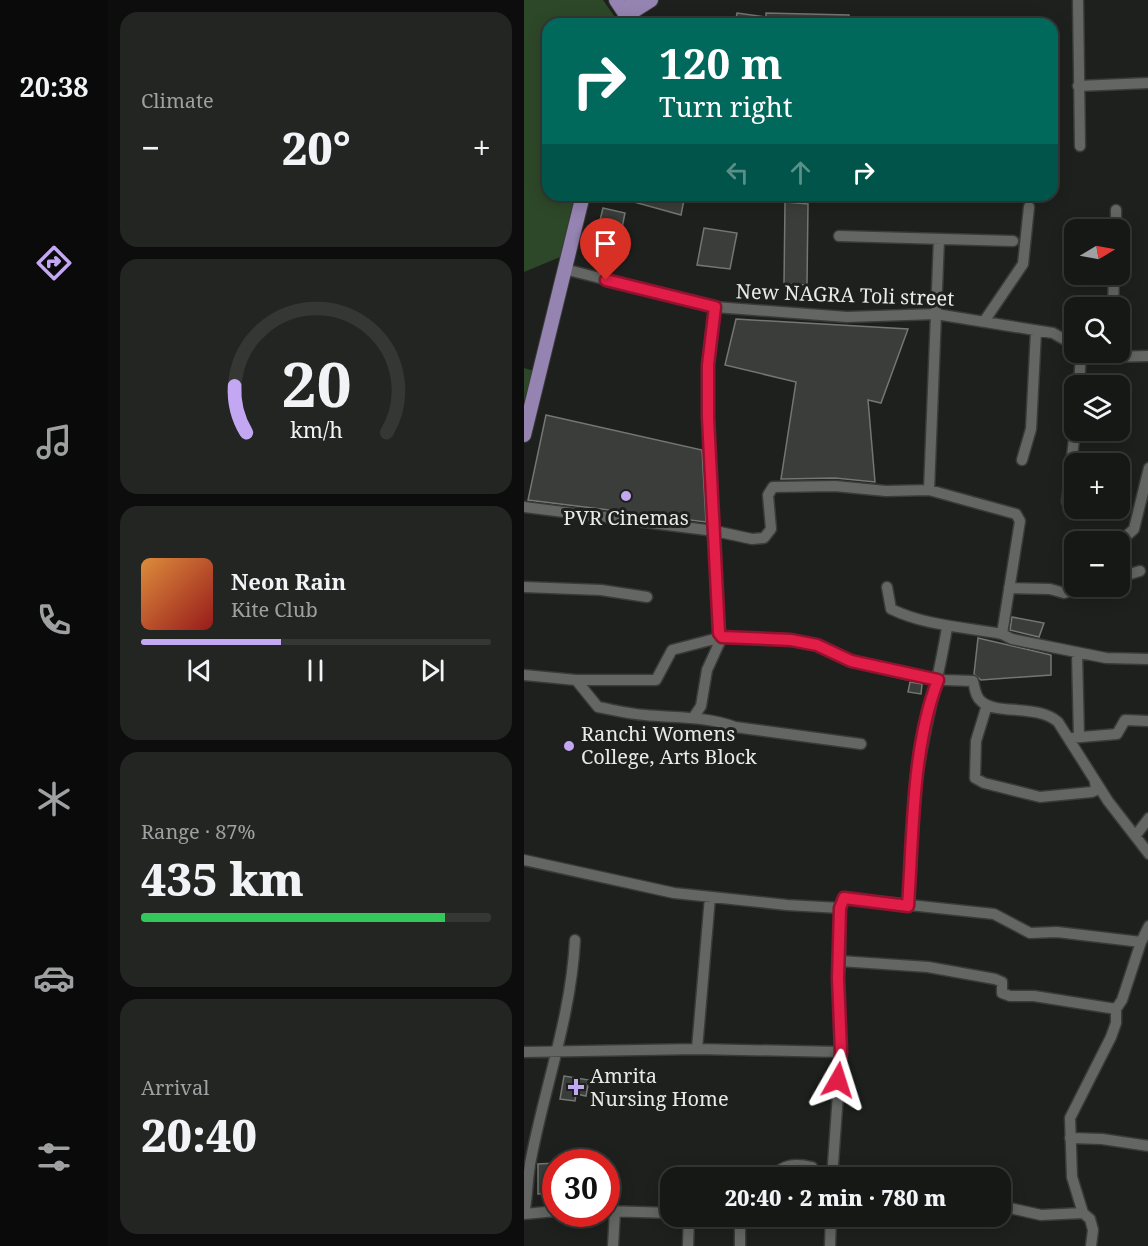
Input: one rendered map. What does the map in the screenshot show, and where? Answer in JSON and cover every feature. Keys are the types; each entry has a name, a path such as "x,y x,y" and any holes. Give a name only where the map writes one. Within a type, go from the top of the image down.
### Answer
{"main road":[{"path":"616,0 629,14 651,0"},
{"path":"524,435 581,201"}],"street":[{"path":"1078,0 1080,146"},
{"path":"1078,86 1148,83"},
{"path":"985,320 1023,264 1029,207"},
{"path":"1116,210 1116,219"},
{"path":"839,236 1013,241"},
{"path":"929,490 939,239"},
{"name":"New NAGRA Toli street","path":"564,269 715,307 847,317 936,315 985,320 1053,333 1064,339"},
{"name":"New NAGRA Toli street","path":"715,307 708,365 709,461 721,635"},
{"path":"1022,460 1031,429 1036,331"},
{"path":"1130,356 1148,356"},
{"path":"1130,533 1134,529 1148,468"},
{"path":"524,507 715,531 752,539 764,538 771,529 768,495 773,488 784,486 886,491 929,490 1016,514 1020,521 1002,634"},
{"path":"1130,574 1140,572"},
{"path":"524,587 601,590 647,597"},
{"path":"887,588 891,609 947,627 1002,634 1012,639 1106,658 1148,659"},
{"path":"1009,588 1050,589 1064,593"},
{"path":"908,906 916,786 927,717 938,680 947,627"},
{"path":"693,718 701,706 707,670 721,635"},
{"path":"524,675 576,680 656,680 672,650 721,635 791,640 817,645 851,661 938,680 973,681 976,694 987,705 1049,714 1074,738 1095,782 1148,854"},
{"path":"1074,738 1077,653"},
{"path":"576,680 598,707 644,715 722,722 735,727 862,744"},
{"path":"987,705 976,741 975,778 984,783 1040,797 1092,792 1096,790 1095,782"},
{"path":"1074,738 1117,734 1125,720 1148,721"},
{"path":"1136,835 1148,818"},
{"path":"524,860 674,893 840,908"},
{"path":"697,1049 710,897"},
{"path":"833,1167 841,1052 838,978 840,908 844,898 994,914 1030,933 1057,932 1141,942"},
{"path":"1091,1246 1093,1230 1090,1219 1083,1213 1072,1177 1070,1118 1111,1037 1116,1023 1116,1009 1122,1000 1148,926"},
{"path":"542,1212 524,1214 531,1160 549,1077 558,1052 573,979 575,940"},
{"path":"840,961 928,967 995,979 1002,982 1002,993 1010,996 1034,996 1116,1009"},
{"path":"524,1052 697,1049 841,1052"},
{"path":"1070,1138 1102,1139 1148,1146"},
{"path":"780,1167 799,1164 812,1167"},
{"path":"1011,1208 1041,1215 1083,1213"},
{"path":"620,1211 660,1213"},
{"path":"612,1227 614,1246"},
{"path":"688,1246 689,1227"},
{"path":"740,1227 740,1246"},
{"path":"830,1246 831,1227"}],"green space":[{"path":"524,0 603,0 616,18 542,18 542,201 574,201 560,257 524,272"},
{"path":"524,368 534,371 524,422"}],"building":[{"path":"737,13 766,17 766,13 849,15 849,18 736,18"},
{"path":"634,201 684,201 681,215"},
{"path":"785,202 808,204 807,285 784,284"},
{"path":"603,208 625,213 615,261 592,253"},
{"path":"704,228 737,233 730,269 697,265"},
{"path":"736,319 908,329 881,403 868,400 875,482 835,478 781,479 796,382 725,365"},
{"path":"546,415 702,450 706,522 528,500"},
{"path":"1012,617 1044,623 1039,637 1010,630"},
{"path":"978,638 1051,655 1051,675 981,680 974,674"},
{"path":"910,682 922,684 921,694 908,692"},
{"path":"564,1076 589,1080 586,1096 576,1094 575,1101 560,1099"},
{"path":"538,1164 542,1164 542,1194 538,1194"}],"place":[{"name":"PVR Cinemas","path":"626,496"},
{"name":"Ranchi Womens College, Arts Block","path":"569,746"},
{"name":"Amrita Nursing Home","path":"576,1087"}],"route":[{"path":"606,280 715,307 708,365 709,461 715,531 719,633 722,637 791,640 817,645 851,661 938,680 927,717 916,786 908,906 844,898 840,908 838,978 841,1052 838,1080"}]}
